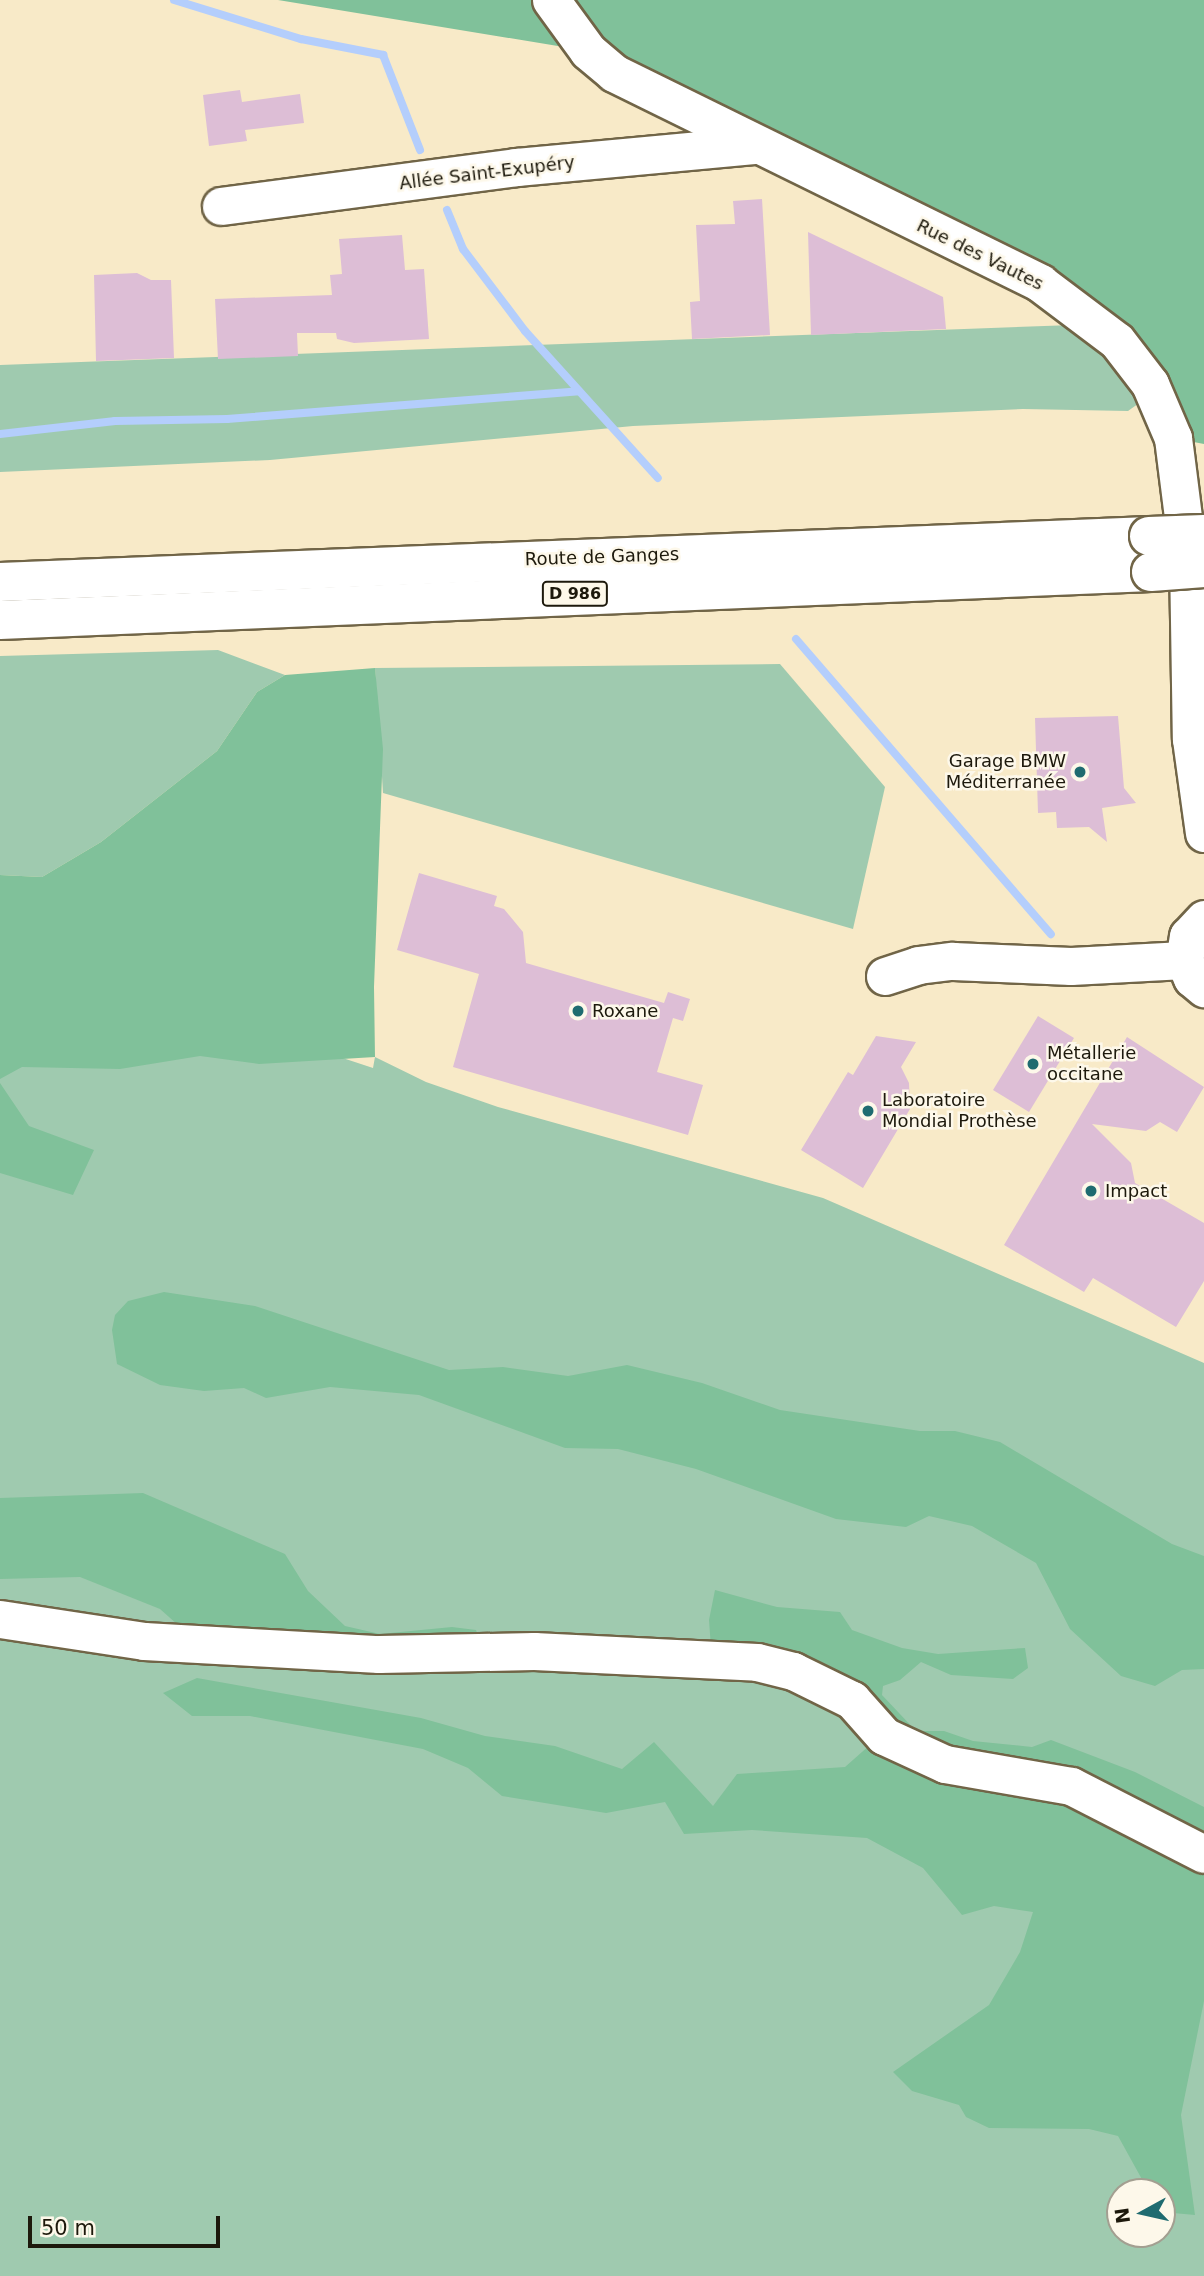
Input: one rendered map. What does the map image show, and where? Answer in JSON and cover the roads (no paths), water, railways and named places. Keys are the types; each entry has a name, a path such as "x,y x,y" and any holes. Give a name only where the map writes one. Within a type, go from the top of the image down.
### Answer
{"main road":[{"name":"Route de Ganges","path":"0,620 1150,554 1204,534"},
{"name":"Route de Ganges","path":"0,582 1150,554"},
{"name":"D 986","path":"1150,554 1204,568"}],"street":[{"name":"Rue des Vautes","path":"551,0 587,51 614,73 754,145 1040,282 1094,320 1150,384 1173,438 1183,497 1191,739 1204,833"},
{"name":"Allée Saint-Exupéry","path":"221,206 516,167 754,145"},
{"path":"885,976 918,965 953,961 1194,974 1188,936 1204,919"},
{"path":"0,1619 144,1641 379,1654 534,1651 757,1662 793,1671 852,1700 884,1736 945,1764 1071,1786 1204,1854"}],"waterway":[{"path":"174,0 301,39 383,55 420,150"},
{"path":"447,210 463,249 525,331 658,478"},
{"path":"0,434 115,421 227,419 579,391"},
{"path":"796,639 1051,934"}],"place":[{"name":"Garage BMW Méditerranée","path":"1080,772"},
{"name":"Roxane","path":"578,1011"},
{"name":"Métallerie occitane","path":"1033,1064"},
{"name":"Laboratoire Mondial Prothèse","path":"868,1111"},
{"name":"Impact","path":"1091,1191"}]}
